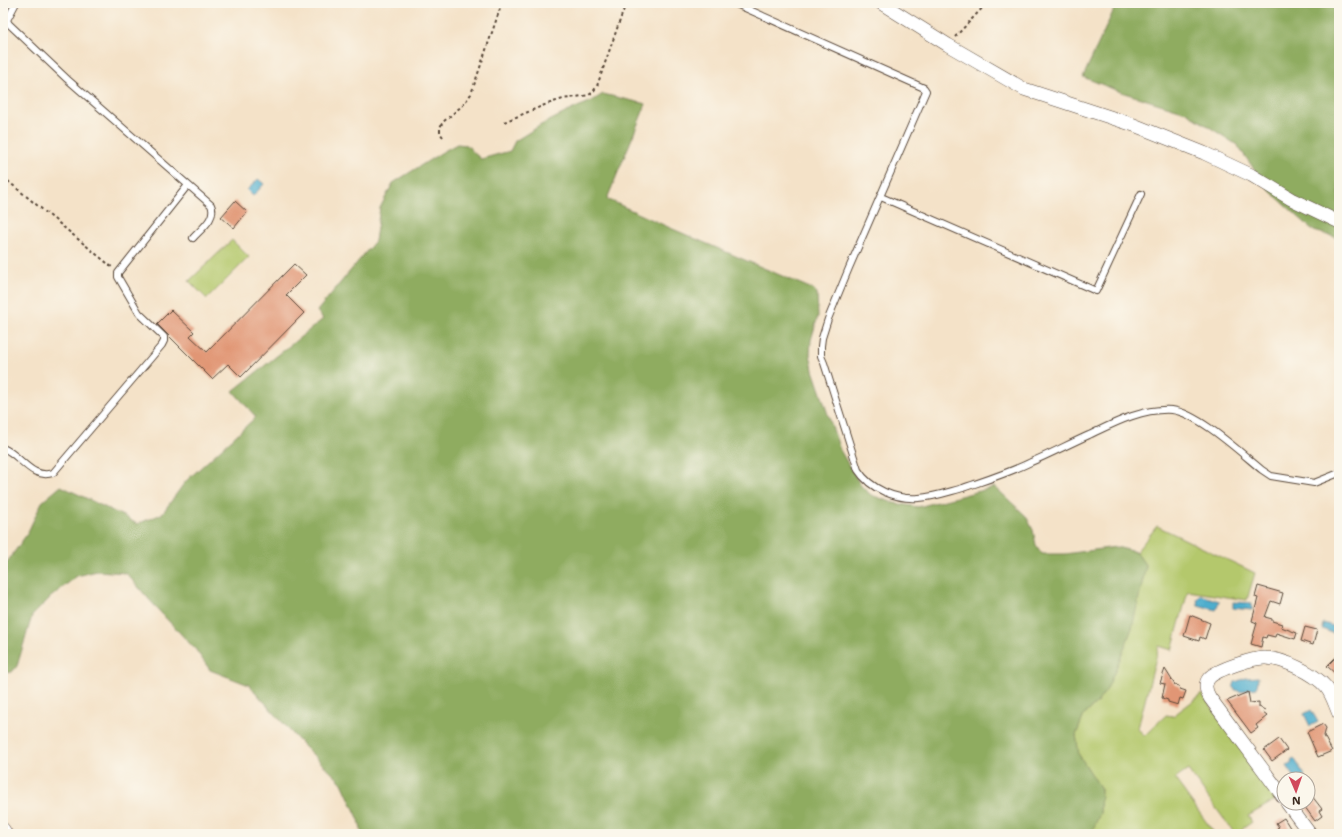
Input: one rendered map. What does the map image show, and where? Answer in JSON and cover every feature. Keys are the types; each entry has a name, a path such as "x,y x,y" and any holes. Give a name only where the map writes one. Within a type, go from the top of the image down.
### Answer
{"street":[{"path":"881,3 948,45 1024,89 1134,125 1204,153 1250,175 1291,199 1339,222"},
{"path":"1276,787 1210,698 1206,689 1209,678 1227,668 1246,661 1263,658 1280,660 1305,672 1321,682 1329,692 1339,714"},
{"path":"1293,811 1310,834"},
{"path":"3,829 6,834"}],"lane":[{"path":"16,3 7,20 9,24 67,79 211,205 213,213 209,221 193,238"},
{"path":"734,3 924,88 926,91 828,318 822,338 821,346 824,363 858,470 862,477 875,487 889,493 908,498 918,498 940,494 1004,474 1122,420 1144,412 1173,410 1192,417 1207,427 1271,476 1314,483 1339,473"},
{"path":"3,448 15,455 33,471 39,474 47,475 53,473 162,345 164,337 139,313 118,277 118,273 188,185"},
{"path":"881,197 1096,291 1141,194"}],"path":[{"path":"443,137 440,133 440,127 443,122 463,105 471,94 502,3"},
{"path":"504,122 547,104 563,99 589,95 593,92 597,86 626,3"},
{"path":"948,45 987,3"},
{"path":"3,177 118,273"}],"green space":[{"path":"1117,3 1339,3 1339,238 1314,231 1270,191 1237,145 1186,112 1121,92 1083,77"},
{"path":"603,94 646,104 607,199 810,288 817,293 818,316 811,340 810,354 813,370 840,450 861,486 871,495 894,503 918,507 995,487 1026,516 1033,530 1036,545 1042,554 1065,554 1116,547 1136,552 1146,566 1132,628 1123,652 1107,689 1096,704 1084,715 1076,735 1079,755 1101,789 1100,813 1091,834 362,834 359,820 342,783 301,743 249,685 210,670 196,650 126,573 97,571 77,576 52,596 32,616 17,666 12,672 3,673 3,568 27,534 42,502 61,486 137,524 162,514 185,482 256,417 233,391 323,319 317,311 375,241 380,208 393,183 457,144 467,145 481,159 510,151 515,141 541,125 592,101"},
{"path":"232,240 249,257 207,299 189,281"},
{"path":"1157,526 1255,573 1247,600 1188,591 1172,650 1159,646 1138,728 1144,736 1166,715 1173,716 1202,694 1276,794 1276,800 1248,816 1252,822 1235,834 1188,770 1175,779 1215,834 1091,834 1100,813 1101,789 1079,755 1076,735 1084,715 1096,704 1146,566 1136,552"}],"water":[{"path":"258,179 264,184 253,196 247,190"},
{"path":"1201,595 1219,601 1216,610 1198,605 1197,599"},
{"path":"1233,602 1252,603 1252,610 1233,608"},
{"path":"1323,623 1336,627 1335,634 1322,629"},
{"path":"1258,677 1257,688 1240,692 1233,688 1235,682 1246,678"},
{"path":"1311,710 1318,722 1310,726 1304,714"},
{"path":"1294,758 1302,771 1290,771 1287,766 1292,763 1291,760"}],"building":[{"path":"235,201 247,212 234,228 221,217"},
{"path":"294,264 306,275 286,295 304,313 241,377 228,364 212,379 157,324 171,310 194,332 190,336 207,352"},
{"path":"1258,586 1283,593 1280,604 1271,601 1265,617 1282,624 1281,627 1297,633 1295,639 1276,633 1275,637 1267,635 1266,638 1263,637 1261,647 1251,644 1257,623 1252,621 1258,598 1255,597"},
{"path":"1190,615 1210,623 1205,639 1200,637 1199,641 1184,636"},
{"path":"1305,627 1317,630 1313,645 1301,641"},
{"path":"1339,654 1339,677 1327,666"},
{"path":"1165,669 1175,685 1186,691 1183,699 1180,698 1178,705 1168,702 1168,700 1162,698 1165,684 1160,683"},
{"path":"1248,692 1250,703 1259,702 1259,707 1265,710 1263,713 1267,716 1256,725 1258,728 1251,733 1227,701"},
{"path":"1323,724 1326,728 1324,736 1332,751 1318,757 1307,732"},
{"path":"1279,739 1287,750 1272,761 1264,750"},
{"path":"1316,801 1322,809 1319,811 1322,816 1315,821 1308,811 1316,811"},
{"path":"1284,818 1292,831 1288,834 1281,834 1277,828 1279,827 1276,823"}]}
